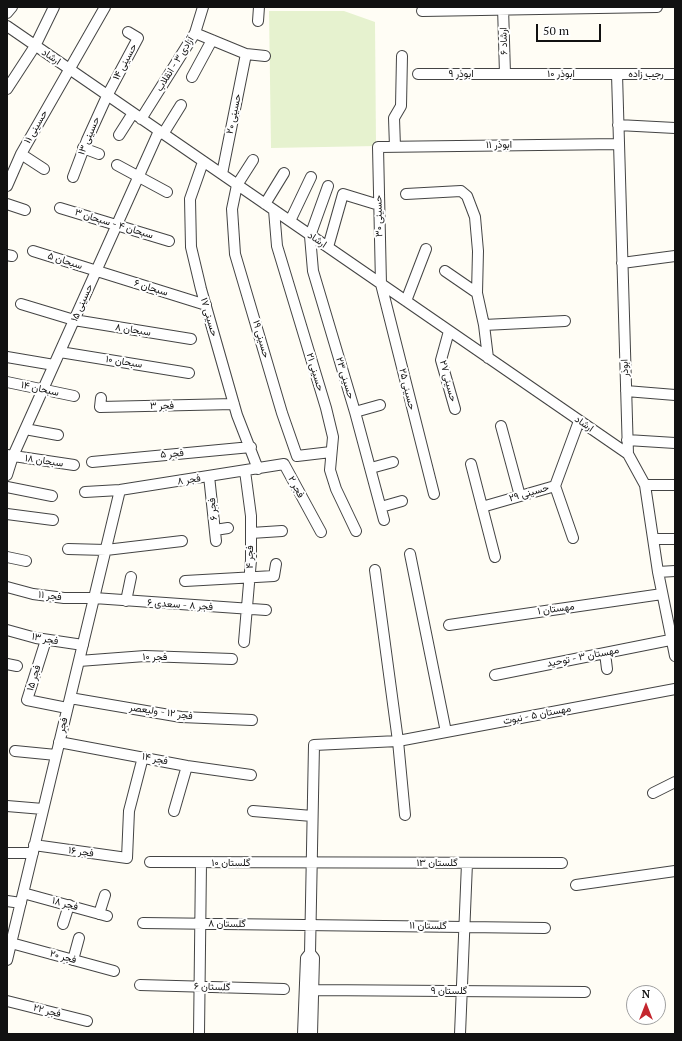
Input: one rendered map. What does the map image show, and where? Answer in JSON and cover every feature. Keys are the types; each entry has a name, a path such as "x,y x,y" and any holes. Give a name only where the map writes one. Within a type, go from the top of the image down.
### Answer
{"street":[{"path":"7,13 12,7"},
{"path":"7,89 35,46 54,7"},
{"name":"حسینی ۱۱","path":"7,186 10,170 21,154 104,7"},
{"name":"آزادی ۳ - انقلاب","path":"119,135 137,116 194,33 203,7"},
{"path":"258,21 259,7"},
{"path":"422,11 503,8 656,7"},
{"name":"ارشاد ۶","path":"503,8 505,74"},
{"name":"ارشاد","path":"7,26 628,454"},
{"name":"حسینی ۱۴","path":"107,96 138,38 128,32"},
{"path":"194,33 246,54 265,56"},
{"path":"192,77 212,40"},
{"name":"حسینی ۲۰","path":"222,174 246,54"},
{"path":"395,147 394,118 401,106 402,56"},
{"name":"ابوذر ۹","path":"418,74 505,74"},
{"name":"ابوذر ۱۰","path":"505,74 617,74"},
{"name":"رجب زاده","path":"617,74 675,74"},
{"name":"ابوذر","path":"617,74 628,454 645,485 658,572 673,639 675,656"},
{"name":"حسینی ۱۳","path":"73,177 83,148 107,96"},
{"name":"حسینی ۱۵","path":"7,475 10,456 44,389 138,177 161,133 181,105"},
{"path":"618,125 675,128"},
{"name":"ابوذر ۱۱","path":"378,147 619,144"},
{"name":"حسینی ۳۰","path":"378,147 381,284"},
{"path":"83,148 99,154"},
{"path":"21,154 44,169"},
{"path":"237,185 253,160"},
{"name":"حسینی ۱۷","path":"203,162 190,198 191,248 234,404 258,469"},
{"path":"116,165 167,192"},
{"path":"269,207 284,172"},
{"path":"290,221 311,177"},
{"name":"حسینی ۱۹","path":"237,185 232,209 235,254 282,413 297,456 332,452"},
{"path":"310,236 328,186"},
{"path":"406,194 461,191 467,196 475,218 478,252 477,293 484,325 488,358"},
{"path":"328,247 343,194 379,205"},
{"path":"7,204 25,210"},
{"name":"حسینی ۲۱","path":"269,207 278,246 326,408 333,437 330,470 336,489 356,531"},
{"name":"سبحان ۴ - سبحان ۳","path":"60,208 169,241"},
{"name":"حسینی ۲۳","path":"310,236 313,271 371,468 384,520"},
{"path":"406,302 426,249"},
{"name":"سبحان ۵","path":"33,251 96,271"},
{"path":"622,263 675,256"},
{"name":"سبحان ۶","path":"96,271 206,305"},
{"path":"445,271 477,293"},
{"name":"حسینی ۲۵","path":"381,284 434,494"},
{"name":"سبحان ۸","path":"21,304 74,320 191,339"},
{"path":"484,325 565,321"},
{"name":"حسینی ۲۷","path":"448,331 440,360 456,409"},
{"name":"سبحان ۱۰","path":"60,352 189,373"},
{"path":"7,357 54,365"},
{"name":"سبحان ۱۴","path":"7,382 74,396"},
{"path":"626,391 675,395"},
{"name":"فجر ۳","path":"101,398 100,407 234,404"},
{"path":"355,412 380,405"},
{"name":"حسینی ۲۹","path":"482,507 555,486 579,421"},
{"path":"501,426 520,496"},
{"path":"25,429 58,435"},
{"path":"628,440 675,443"},
{"name":"فجر ۵","path":"92,462 251,447"},
{"name":"سبحان ۱۸","path":"10,456 74,465"},
{"path":"371,468 393,462"},
{"name":"فجر ۲","path":"258,469 284,464 321,532"},
{"path":"471,464 495,558"},
{"name":"فجر ۸","path":"85,492 120,490 258,469"},
{"name":"فجر ۴","path":"244,642 248,610 251,533 251,516 245,471"},
{"name":"فجر ۶","path":"210,476 216,541"},
{"path":"645,485 675,485"},
{"path":"555,486 573,538"},
{"path":"7,487 52,496"},
{"name":"فجر","path":"7,960 120,490"},
{"path":"381,507 402,501"},
{"path":"7,514 53,520"},
{"path":"215,530 228,528"},
{"path":"251,533 282,531"},
{"path":"653,539 675,539"},
{"path":"68,549 106,550 182,541"},
{"path":"410,554 446,732"},
{"path":"7,557 26,561"},
{"path":"185,581 274,576 276,564"},
{"path":"375,570 398,741 405,815"},
{"path":"658,572 675,571"},
{"path":"126,601 131,577"},
{"name":"فجر ۱۱","path":"7,587 33,594 64,598 94,598"},
{"name":"مهستان ۱","path":"449,625 662,594"},
{"name":"فجر ۸ - سعدی ۶","path":"94,598 248,610 266,610"},
{"name":"فجر ۱۳","path":"7,630 46,640 83,645"},
{"name":"مهستان ۳ - توحید","path":"494,675 673,639"},
{"name":"فجر ۱۵","path":"46,640 27,700 69,703"},
{"path":"605,653 607,669"},
{"name":"فجر ۱۰","path":"79,661 145,656 232,659"},
{"name":"مهستان ۵ - نبوت","path":"312,816 314,745 398,741 675,689"},
{"name":"فجر ۱۲ - ولیعصر","path":"69,703 181,717 252,720"},
{"name":"فجر ۱۴","path":"59,742 187,766 251,775"},
{"path":"15,751 56,755"},
{"name":"فجر ۱۶","path":"7,853 34,849 127,858 129,811 143,757"},
{"path":"174,811 187,766"},
{"path":"653,793 675,782"},
{"path":"7,806 43,809"},
{"path":"253,812 312,816 310,954 306,958 303,1034"},
{"name":"گلستان ۱۰","path":"150,862 312,863"},
{"path":"199,1034 202,863"},
{"name":"گلستان ۱۳","path":"312,863 562,863"},
{"path":"460,1034 467,863"},
{"path":"576,885 675,871"},
{"name":"فجر ۱۸","path":"7,901 22,898 69,905 103,915 105,895"},
{"path":"63,924 69,905"},
{"name":"گلستان ۸","path":"143,923 311,925"},
{"name":"گلستان ۱۱","path":"311,925 545,928"},
{"path":"73,960 79,938"},
{"name":"فجر ۲۰","path":"11,943 114,971"},
{"path":"310,954 314,958 312,1034"},
{"name":"گلستان ۶","path":"140,984 284,989"},
{"name":"گلستان ۹","path":"313,990 585,992"},
{"name":"فجر ۲۲","path":"7,1001 87,1021"}],"green space":[{"path":"269,11 344,11 375,22 376,146 271,148"}]}
